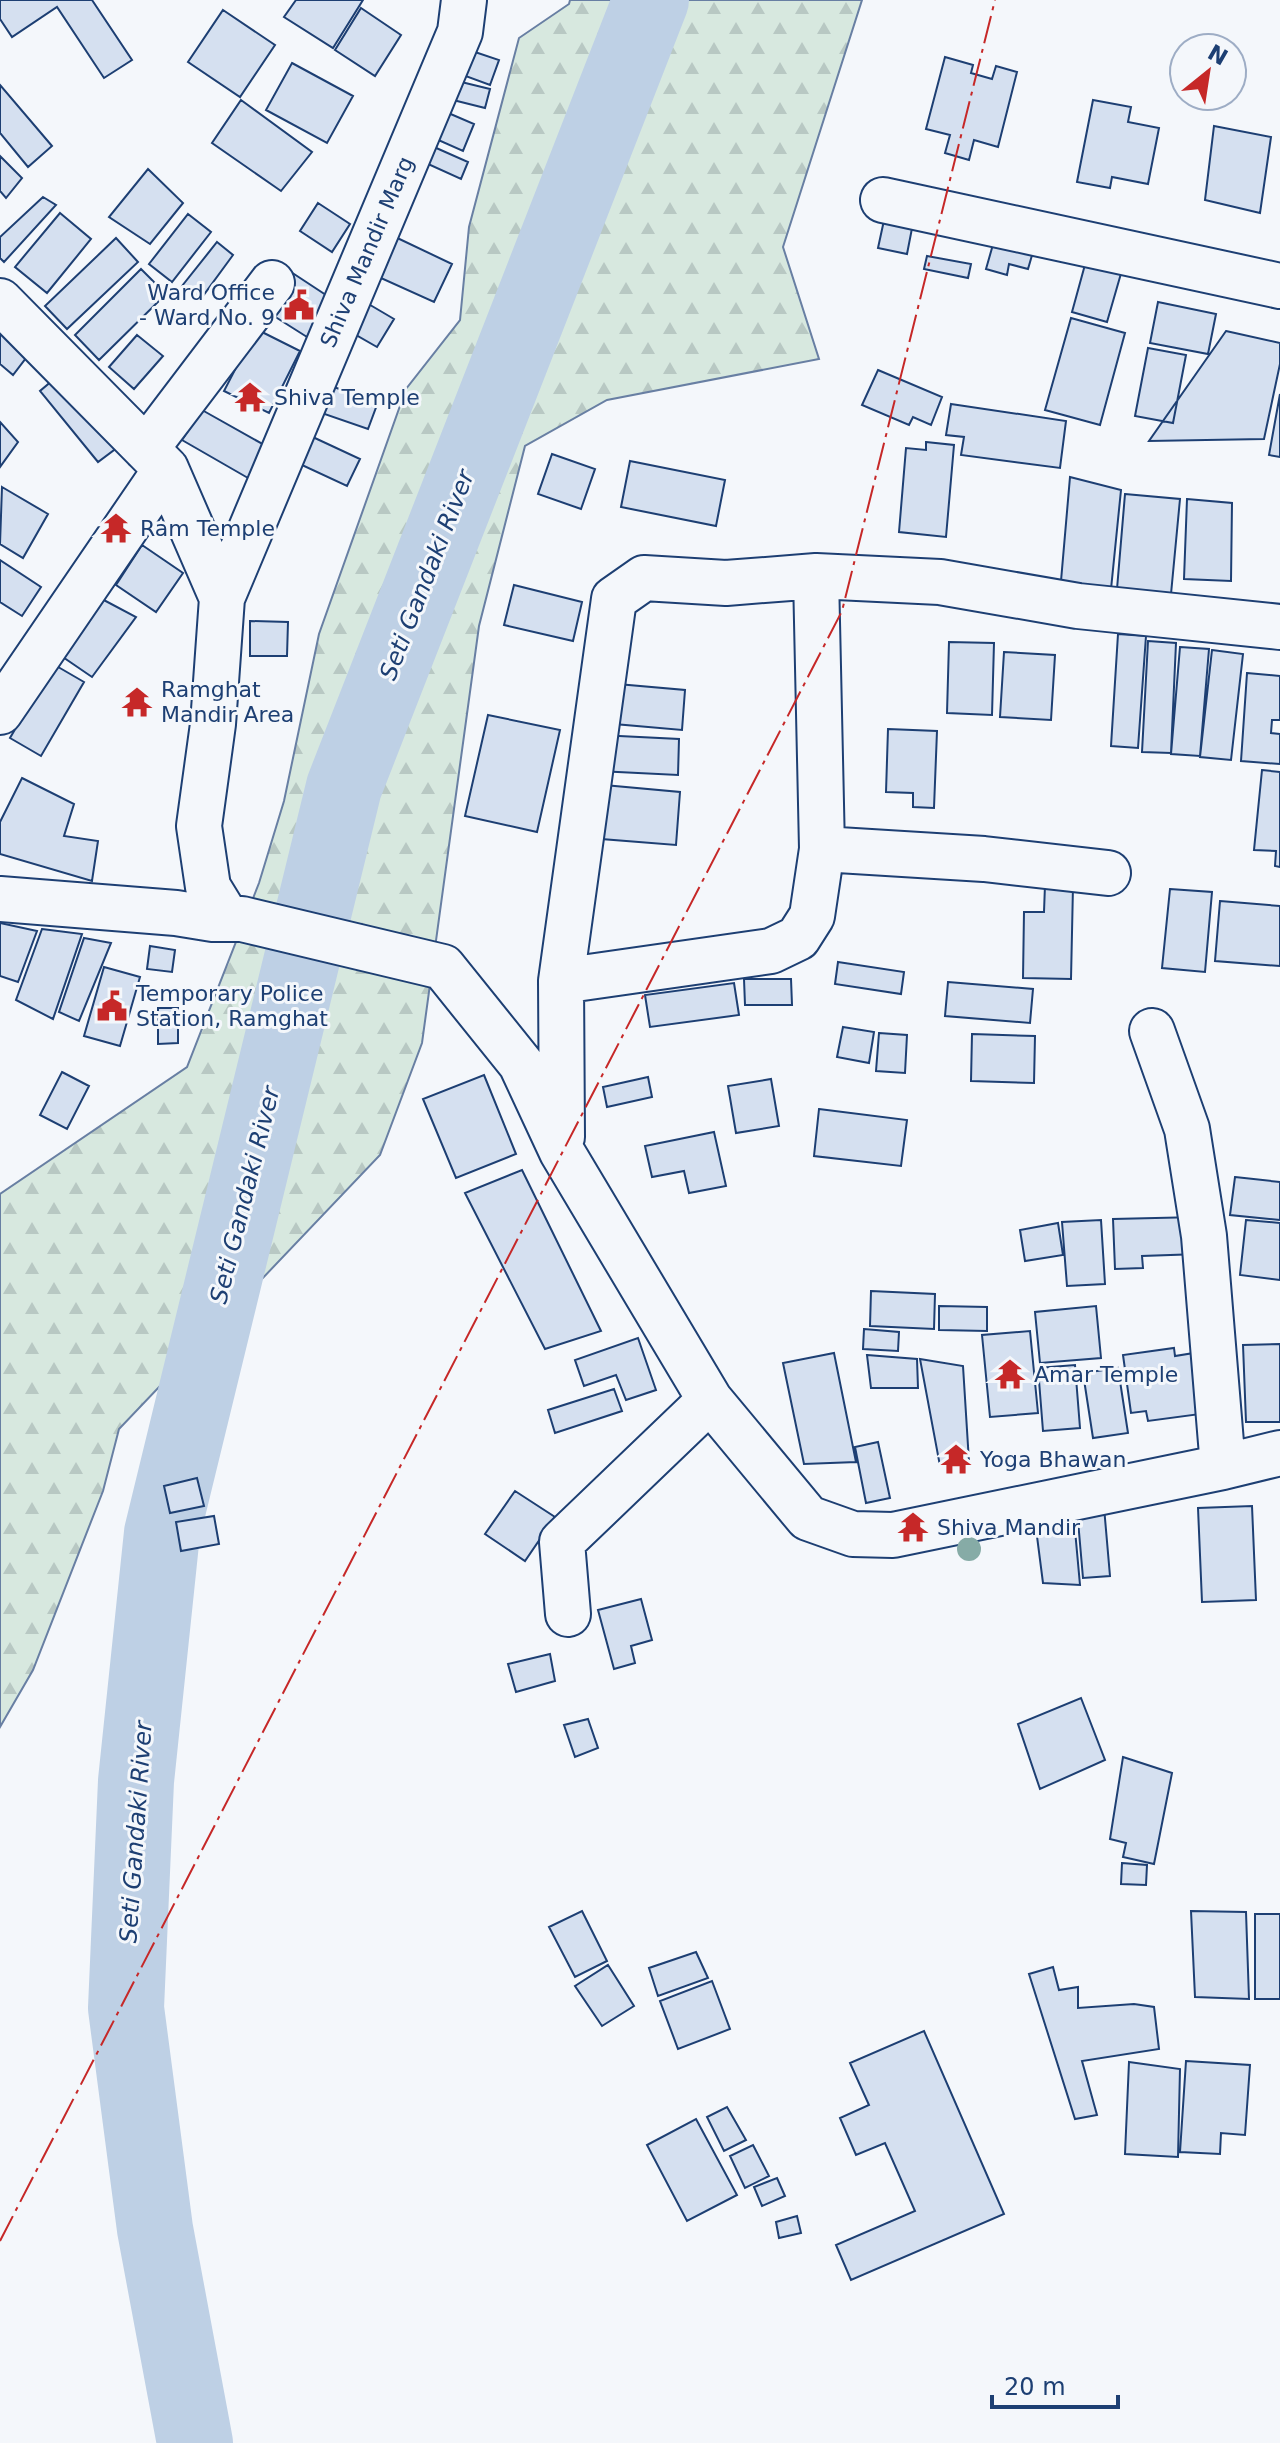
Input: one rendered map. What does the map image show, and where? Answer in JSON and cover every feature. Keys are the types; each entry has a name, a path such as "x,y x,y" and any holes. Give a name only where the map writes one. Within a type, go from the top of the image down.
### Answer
{"street":[{"name":"Shiva Mandir Marg","path":"222,598 460,32 464,0"},
{"path":"883,200 1280,286"},
{"path":"0,712 156,459 272,283"},
{"path":"0,301 156,459 222,598 213,724 199,826 208,887 235,918"},
{"path":"561,981 771,951 798,938 812,916 822,849 816,576"},
{"path":"562,1152 561,981 614,599 644,578 726,583 816,576 940,582 1078,606 1280,627"},
{"path":"822,849 984,859 1108,873"},
{"path":"0,899 235,918 443,967 521,1064 562,1152 710,1400 808,1518 853,1534 893,1535 1280,1453"},
{"path":"1152,1031 1187,1129 1204,1236 1223,1467"},
{"path":"568,1614 562,1542 710,1400"}],"green space":[{"path":"570,0 862,0 783,247 819,359 607,400 525,446 479,626 422,1043 380,1155 119,1429 103,1491 33,1670 0,1727 0,1194 187,1067 259,883 284,801 319,634 406,389 460,320 469,227 519,38 569,4"}],"building":[{"path":"0,0 92,0 132,60 104,78 57,7 12,37 0,19"},
{"path":"296,0 363,0 333,48 284,17"},
{"path":"361,8 401,35 375,76 335,50"},
{"path":"223,10 275,45 240,97 188,62"},
{"path":"469,50 499,60 490,85 460,74"},
{"path":"945,57 973,65 971,73 992,79 996,66 1017,72 998,147 974,140 969,160 945,153 950,135 926,129"},
{"path":"292,63 353,96 327,143 266,110"},
{"path":"449,79 490,89 485,108 445,98"},
{"path":"0,85 52,146 28,167 0,133"},
{"path":"241,100 312,152 281,191 212,143"},
{"path":"1093,100 1131,107 1128,122 1159,128 1148,184 1112,177 1110,188 1077,182"},
{"path":"439,109 474,124 463,151 427,135"},
{"path":"1214,126 1271,137 1260,213 1205,200"},
{"path":"425,143 468,162 461,179 417,159"},
{"path":"0,156 22,178 6,198 0,191"},
{"path":"148,169 183,203 150,244 109,217"},
{"path":"43,197 56,205 4,262 0,258 0,237"},
{"path":"318,203 350,224 332,252 300,231"},
{"path":"886,211 914,218 907,254 878,248"},
{"path":"60,213 91,239 47,293 15,267"},
{"path":"188,214 211,232 172,282 149,264"},
{"path":"996,234 1035,245 1028,269 1009,264 1007,275 986,269"},
{"path":"391,235 452,264 434,302 372,274"},
{"path":"116,238 138,262 67,329 45,306"},
{"path":"217,242 233,255 200,300 182,286"},
{"path":"927,256 971,264 968,278 924,269"},
{"path":"1086,261 1122,270 1107,322 1072,312"},
{"path":"141,269 166,294 99,360 75,335"},
{"name":"Ward Office - Ward No. 9","path":"291,272 332,299 307,337 266,311"},
{"path":"360,299 394,319 377,347 344,328"},
{"path":"1158,302 1216,314 1208,354 1150,343"},
{"path":"1071,318 1125,333 1100,425 1045,410"},
{"path":"0,326 29,354 13,375 0,364"},
{"path":"256,329 300,351 269,413 224,391"},
{"path":"1226,331 1280,343 1280,364 1264,439 1149,441"},
{"path":"137,335 163,356 134,389 109,367"},
{"path":"1148,348 1186,355 1173,423 1135,416"},
{"path":"878,370 942,397 931,425 913,417 909,425 862,405"},
{"path":"59,375 118,447 98,462 40,391"},
{"path":"316,381 378,402 368,429 307,408"},
{"path":"1280,394 1280,457 1269,455"},
{"path":"951,404 1066,421 1060,468 961,455 964,437 946,435"},
{"path":"202,410 266,446 248,478 182,440"},
{"path":"0,422 18,442 0,467"},
{"path":"302,432 360,459 347,486 289,459"},
{"path":"926,442 954,445 946,537 899,532 906,448 926,450"},
{"path":"552,454 595,469 581,509 538,494"},
{"path":"630,461 725,480 716,526 621,507"},
{"path":"1070,477 1121,490 1111,589 1061,581"},
{"path":"2,487 48,514 23,558 0,544"},
{"path":"1125,494 1180,499 1171,594 1117,589"},
{"path":"1187,499 1232,503 1231,581 1184,579"},
{"path":"142,545 183,573 156,612 116,585"},
{"path":"0,560 41,587 22,616 0,602"},
{"path":"514,585 582,602 573,641 504,625"},
{"path":"100,598 136,617 92,677 57,653"},
{"path":"250,621 288,622 287,656 250,656"},
{"path":"1118,634 1146,636 1138,748 1111,746"},
{"path":"1148,641 1176,643 1171,753 1142,752"},
{"path":"949,642 994,643 992,715 947,713"},
{"path":"1180,647 1209,649 1200,756 1171,754"},
{"path":"1212,650 1243,654 1231,760 1200,757"},
{"path":"1004,652 1055,655 1051,720 1000,717"},
{"path":"53,664 84,682 41,756 10,738"},
{"path":"1247,673 1280,676 1280,720 1272,720 1271,733 1280,734 1280,764 1241,761"},
{"path":"606,683 685,690 682,730 603,723"},
{"path":"488,715 560,730 537,832 465,816"},
{"path":"888,729 937,731 934,808 913,807 913,793 886,792"},
{"path":"599,735 679,739 678,775 598,771"},
{"path":"1262,770 1280,772 1280,867 1275,866 1276,851 1254,850"},
{"path":"22,778 74,804 64,836 98,841 92,881 0,854 0,822"},
{"path":"593,784 680,792 676,845 589,838"},
{"path":"1045,885 1073,886 1071,979 1023,978 1024,912 1044,912"},
{"path":"1170,889 1212,892 1205,972 1162,968"},
{"path":"1220,901 1280,906 1280,966 1215,961"},
{"path":"0,923 37,931 18,982 0,976"},
{"path":"42,929 82,934 53,1019 16,1000"},
{"path":"84,938 111,943 79,1021 59,1012"},
{"path":"150,946 175,950 172,972 147,969"},
{"path":"838,962 904,972 901,994 835,984"},
{"name":"Temporary Police Station, Ramghat","path":"104,967 140,977 120,1046 84,1036"},
{"path":"744,979 791,979 792,1005 745,1005"},
{"path":"948,982 1033,989 1030,1023 945,1016"},
{"path":"734,983 739,1015 650,1027 645,995"},
{"path":"158,1008 178,1008 178,1043 158,1044"},
{"path":"843,1027 874,1032 869,1063 837,1057"},
{"path":"879,1033 907,1035 905,1073 876,1071"},
{"path":"972,1034 1035,1036 1034,1083 971,1081"},
{"path":"62,1072 89,1086 67,1129 40,1115"},
{"path":"484,1075 516,1154 456,1178 423,1099"},
{"path":"648,1077 652,1097 607,1107 603,1087"},
{"path":"771,1079 779,1126 736,1133 728,1086"},
{"path":"819,1109 907,1120 901,1166 814,1156"},
{"path":"714,1132 726,1186 689,1193 684,1171 652,1177 645,1146"},
{"path":"522,1170 601,1331 545,1349 465,1193"},
{"path":"1235,1177 1280,1182 1280,1220 1230,1215"},
{"path":"1198,1217 1199,1254 1142,1256 1143,1268 1115,1269 1113,1219"},
{"path":"1101,1220 1105,1284 1067,1286 1062,1222"},
{"path":"1246,1220 1280,1223 1280,1280 1240,1275"},
{"path":"1058,1223 1063,1255 1025,1261 1020,1230"},
{"path":"871,1291 935,1294 934,1329 870,1326"},
{"path":"939,1306 987,1307 987,1331 939,1330"},
{"path":"1096,1306 1101,1358 1040,1363 1035,1312"},
{"path":"864,1329 899,1332 898,1351 863,1349"},
{"name":"Amar Temple","path":"1030,1331 1038,1413 990,1417 982,1335"},
{"path":"638,1338 656,1390 626,1400 616,1375 584,1386 575,1360"},
{"path":"1280,1344 1280,1422 1246,1422 1243,1345"},
{"path":"1174,1348 1175,1356 1200,1352 1208,1413 1148,1421 1146,1411 1131,1413 1123,1355"},
{"path":"834,1353 856,1462 804,1464 783,1363"},
{"path":"867,1355 917,1359 918,1388 871,1388"},
{"path":"920,1359 963,1366 969,1462 940,1466"},
{"path":"1075,1365 1080,1428 1043,1431 1038,1368"},
{"path":"1118,1368 1128,1433 1093,1438 1083,1373"},
{"path":"614,1389 622,1411 555,1433 548,1410"},
{"path":"878,1442 890,1498 866,1503 855,1447"},
{"path":"197,1478 204,1506 170,1513 164,1486"},
{"path":"515,1491 555,1517 525,1561 485,1534"},
{"path":"1252,1506 1256,1600 1202,1602 1198,1508"},
{"path":"1104,1507 1110,1576 1083,1578 1077,1509"},
{"path":"1073,1508 1080,1585 1043,1583 1034,1513"},
{"path":"214,1516 219,1544 181,1551 176,1522"},
{"path":"641,1599 652,1640 631,1646 635,1663 614,1669 598,1610"},
{"path":"550,1654 555,1681 516,1692 508,1664"},
{"path":"1081,1698 1105,1760 1040,1789 1018,1724"},
{"path":"588,1719 598,1748 575,1757 564,1725"},
{"path":"1123,1757 1172,1773 1154,1864 1123,1857 1126,1843 1110,1839"},
{"path":"1122,1863 1147,1865 1146,1885 1121,1884"},
{"path":"582,1911 607,1961 575,1977 549,1927"},
{"path":"1191,1911 1246,1912 1249,1999 1195,1997"},
{"path":"1255,1914 1280,1914 1280,1999 1255,1999"},
{"path":"696,1952 708,1978 658,1996 649,1968"},
{"path":"608,1965 634,2006 602,2026 575,1986"},
{"path":"1053,1967 1059,1990 1078,1987 1078,2008 1134,2004 1154,2007 1159,2049 1082,2061 1097,2115 1075,2119 1029,1974"},
{"path":"712,1981 730,2029 678,2049 660,2001"},
{"path":"924,2031 1004,2214 851,2280 836,2245 915,2211 885,2143 856,2155 840,2118 869,2105 850,2063"},
{"path":"1186,2061 1250,2065 1245,2135 1221,2133 1220,2154 1180,2152"},
{"path":"1129,2062 1180,2069 1178,2157 1125,2154"},
{"path":"727,2107 746,2140 724,2151 707,2117"},
{"path":"696,2119 737,2195 687,2221 647,2145"},
{"path":"753,2145 769,2176 745,2188 730,2156"},
{"path":"777,2178 785,2196 762,2206 754,2187"},
{"path":"797,2216 801,2233 779,2238 776,2222"}],"waterway":[{"name":"Seti Gandaki River","path":"195,2443 155,2229 126,2008 136,1781 162,1533 344,787 651,0"}],"power":[{"path":"0,2241 842,611 995,0"}],"place":[{"name":"Ward Office - Ward No. 9","path":"299,305"},
{"name":"Shiva Temple","path":"250,397"},
{"name":"Ram Temple","path":"116,528"},
{"name":"Ramghat Mandir Area","path":"137,702"},
{"name":"Temporary Police Station, Ramghat","path":"112,1006"},
{"name":"Amar Temple","path":"1010,1374"},
{"name":"Yoga Bhawan","path":"956,1459"},
{"name":"Shiva Mandir","path":"913,1527"}]}
